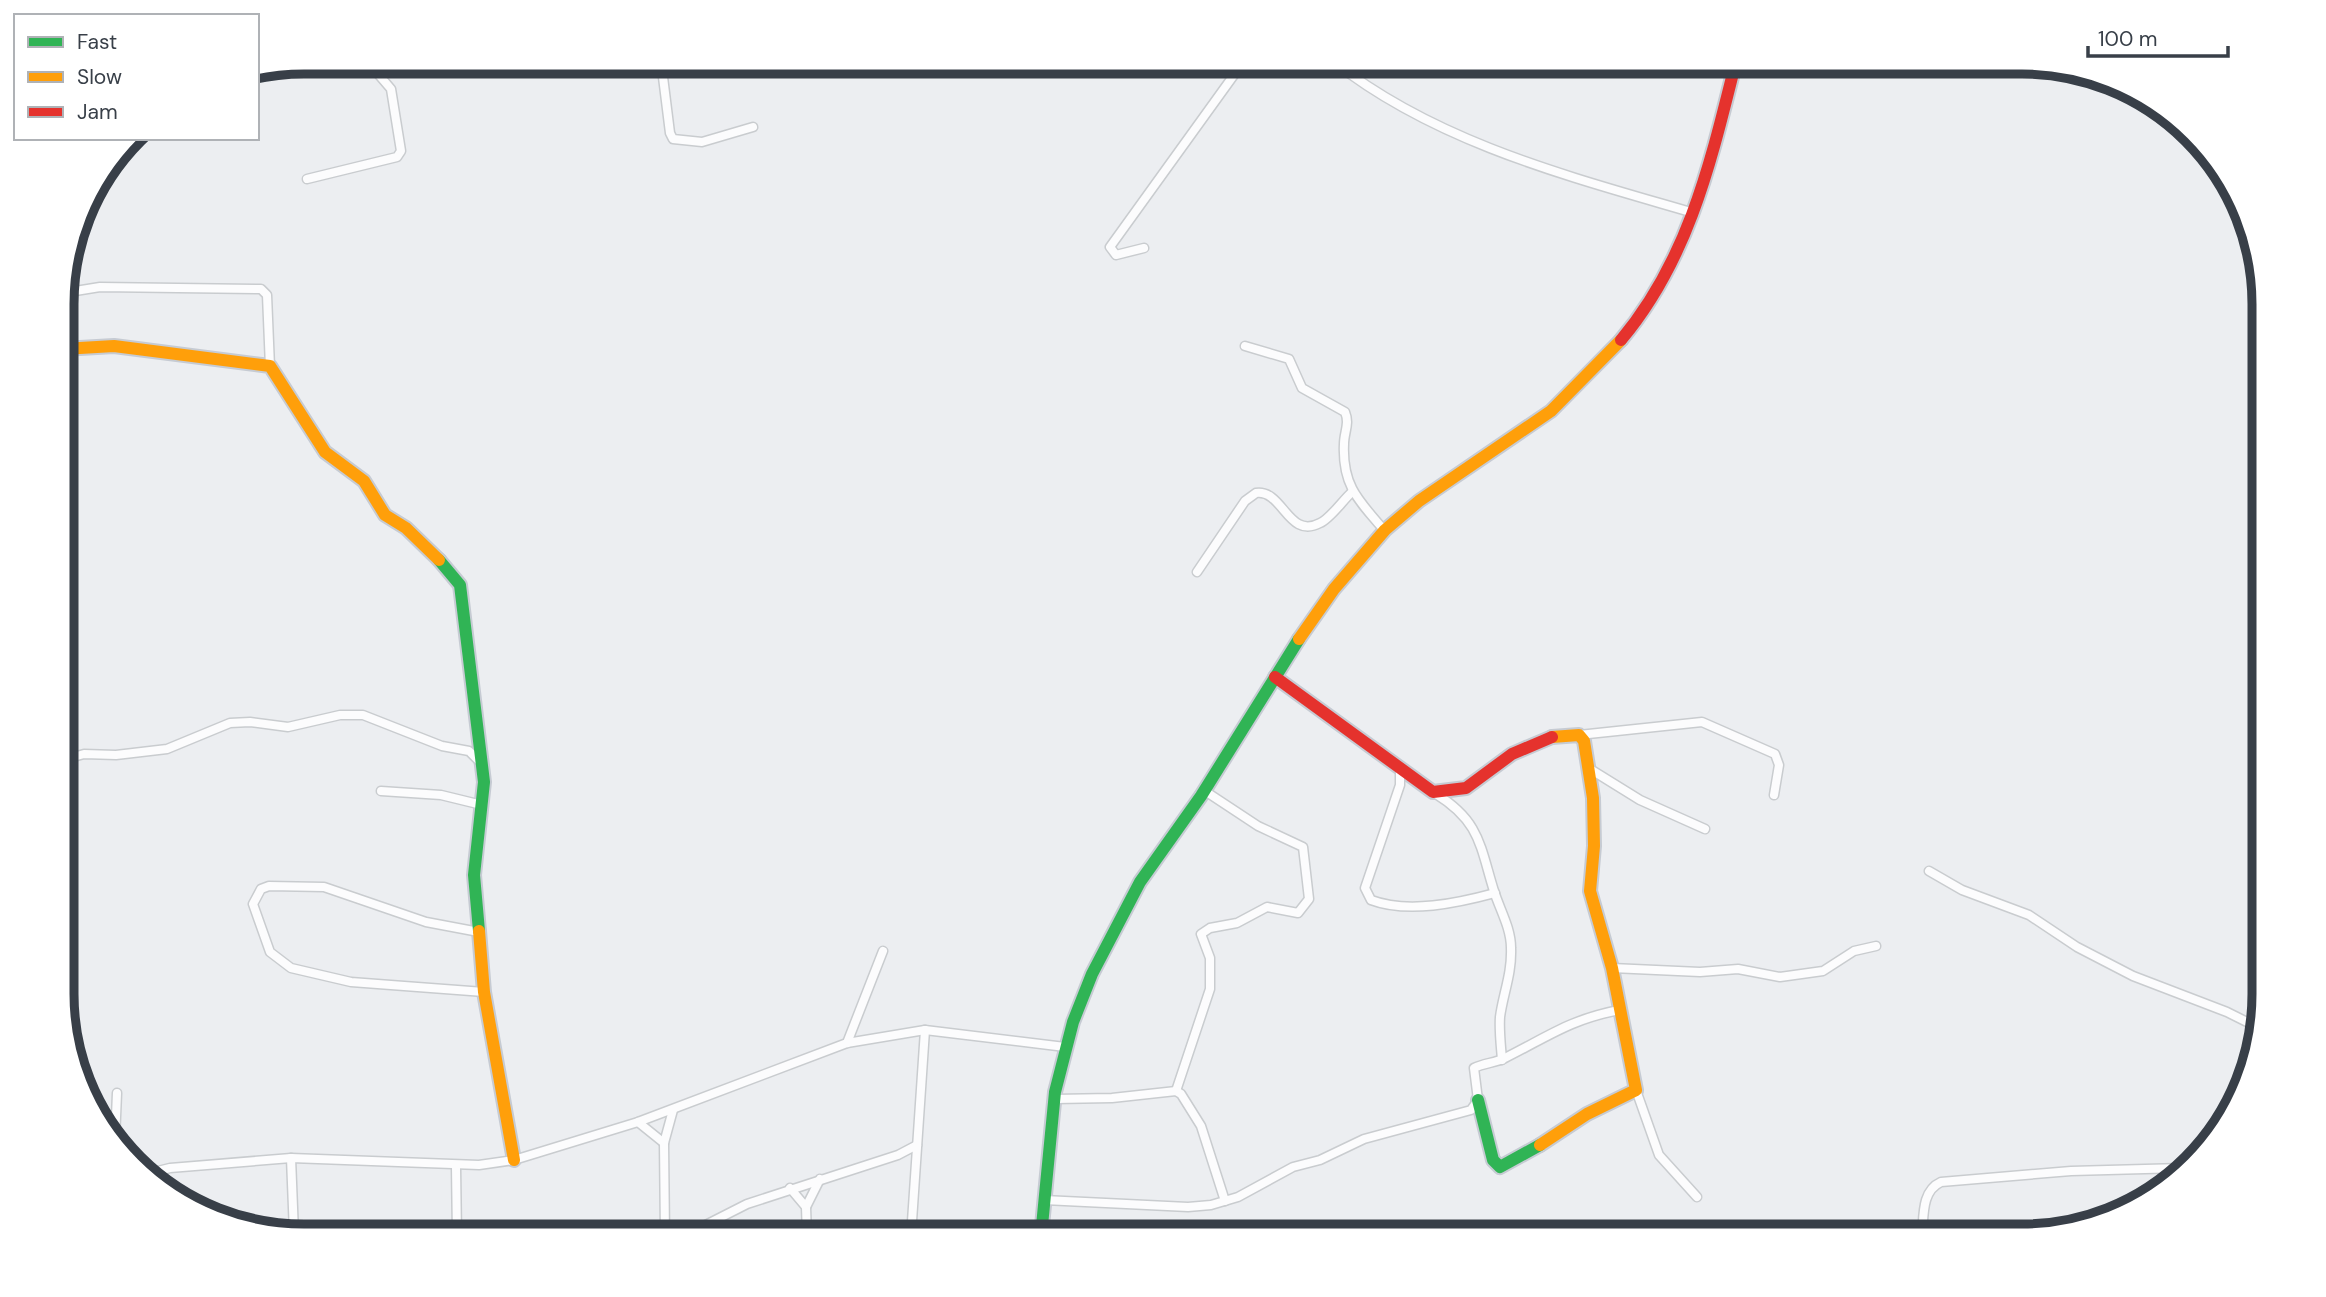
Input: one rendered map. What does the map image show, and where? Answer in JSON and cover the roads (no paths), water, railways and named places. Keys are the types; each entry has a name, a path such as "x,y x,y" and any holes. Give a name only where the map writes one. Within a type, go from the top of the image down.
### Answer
{"street":[{"path":"307,179 397,157 401,151 391,89 378,74"},
{"path":"663,74 673,139 702,142 753,127"},
{"path":"1144,248 1116,255 1110,247 1235,74"},
{"path":"1353,74 1398,103 1461,135 1522,160 1695,213"},
{"path":"1042,1224 1055,1099 1065,1047 1113,931 1152,864 1205,790 1335,587 1385,531 1428,492 1528,428 1575,388 1642,313 1675,260 1695,213 1732,74"},
{"path":"74,291 100,287 261,289 267,295 271,368 289,401 332,460 365,481 385,515 406,528 458,579 482,764 482,805 474,875 484,992 514,1160"},
{"path":"74,348 114,346 259,363 271,368"},
{"path":"1245,346 1289,359 1303,388 1345,412 1348,424 1344,436 1343,466 1352,492 1385,531"},
{"path":"1198,572 1240,508 1256,493 1269,495 1299,526 1307,528 1321,523 1352,492"},
{"path":"1275,677 1468,817 1481,840 1511,946 1506,998 1500,1016 1502,1060"},
{"path":"74,757 84,754 116,755 167,748 230,723 250,722 288,727 322,718 363,715 442,746 469,751 482,764"},
{"path":"1433,792 1452,794 1465,790 1513,754 1560,736 1702,722 1775,754 1779,765 1774,795"},
{"path":"1578,735 1584,741 1590,769 1594,846 1590,891 1612,968 1636,1090 1659,1155 1697,1197"},
{"path":"1400,766 1400,785 1365,888 1371,900 1393,905 1429,904 1460,902 1494,893"},
{"path":"1590,769 1640,800 1705,829"},
{"path":"1176,1091 1210,989 1210,958 1201,934 1210,928 1237,923 1267,907 1298,913 1309,899 1303,846 1246,820 1205,790"},
{"path":"381,791 440,795 482,805"},
{"path":"1929,871 1962,890 2029,915 2077,947 2133,976 2250,1024"},
{"path":"479,932 426,922 324,887 269,886 261,889 253,904 270,952 291,968 351,982 484,992"},
{"path":"1612,968 1700,972 1738,969 1780,977 1823,971 1854,951 1876,946"},
{"path":"847,1043 883,951"},
{"path":"1619,1010 1557,1028 1502,1060 1474,1068 1478,1100 1493,1160 1500,1167 1525,1155 1587,1114 1636,1090"},
{"path":"158,1171 291,1158 456,1167 514,1160 673,1110 847,1043 925,1030 1065,1047"},
{"path":"912,1224 925,1030"},
{"path":"1055,1099 1176,1091 1186,1099 1202,1126 1226,1201"},
{"path":"116,1126 117,1093"},
{"path":"1044,1200 1188,1207 1226,1201 1283,1171 1364,1139 1471,1110 1478,1100"},
{"path":"665,1224 664,1143 673,1110"},
{"path":"638,1122 664,1143"},
{"path":"708,1224 747,1204 820,1178 898,1155 917,1145"},
{"path":"291,1158 294,1223"},
{"path":"456,1167 457,1224"},
{"path":"1923,1223 1926,1201 1935,1185 1941,1182 2071,1171 2171,1168"},
{"path":"807,1224 806,1207 820,1178"},
{"path":"790,1188 806,1207"}]}
